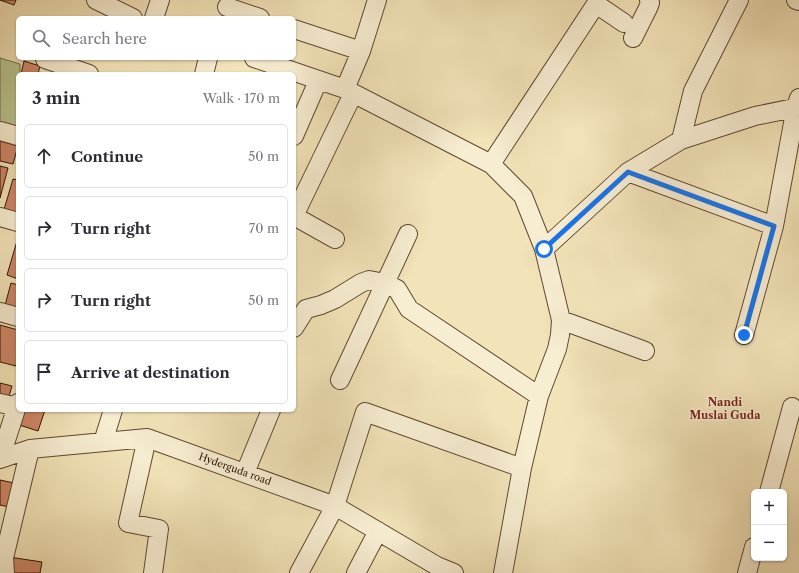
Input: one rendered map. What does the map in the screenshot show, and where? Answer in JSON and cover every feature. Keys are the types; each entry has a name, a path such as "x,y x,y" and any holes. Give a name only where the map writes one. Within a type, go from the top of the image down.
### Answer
{"street":[{"path":"96,0 129,16"},
{"path":"155,16 160,0"},
{"path":"491,164 597,2 629,30 648,8 650,3 649,0"},
{"path":"681,140 693,91 739,0"},
{"path":"296,211 349,92 374,1"},
{"path":"227,8 253,16"},
{"path":"296,30 361,50"},
{"path":"48,60 83,72"},
{"path":"204,72 208,60"},
{"path":"257,64 286,72"},
{"path":"296,75 349,92 491,164 524,196 544,249 561,320 557,349 539,396 522,468 503,573"},
{"path":"296,131 318,81"},
{"path":"544,249 628,172 681,140 798,104 774,226 744,335"},
{"path":"0,131 16,135"},
{"path":"628,172 774,226"},
{"path":"0,217 16,221"},
{"path":"296,217 335,239"},
{"path":"340,380 408,234"},
{"path":"296,321 300,306 321,305 335,299 368,280 385,283 396,289 409,309 539,396"},
{"path":"0,312 16,317"},
{"path":"561,320 645,350"},
{"path":"0,459 12,404"},
{"path":"770,489 792,407"},
{"path":"104,442 112,412"},
{"path":"245,473 270,412"},
{"path":"299,573 335,506 365,412 522,468"},
{"path":"147,438 128,523 159,529 153,573"},
{"name":"Hyderguda road","path":"0,459 30,449 147,438 335,506 378,531 436,570 454,573"},
{"path":"5,573 4,558 30,449"},
{"path":"356,573 378,531"},
{"path":"747,573 751,559"}],"green space":[{"path":"0,58 20,64 20,72 16,72 16,137 0,136"}],"building":[{"path":"0,0 16,0 14,5"},
{"path":"24,61 40,66 38,72 21,72"},
{"path":"0,141 16,145 16,153 13,164 0,161"},
{"path":"0,166 8,168 0,198"},
{"path":"13,179 16,180 16,216 3,213"},
{"path":"16,244 16,278 7,275"},
{"path":"11,283 16,284 16,312 4,309"},
{"path":"0,325 16,329 16,366 0,362"},
{"path":"0,383 12,386 7,403 0,401"},
{"path":"20,412 44,412 38,431 16,424"},
{"path":"0,480 14,483 9,507 0,505"},
{"path":"9,557 42,562 40,573 7,572"}],"district":[{"name":"Nandi Muslai Guda","path":"725,408"}],"route":[{"path":"544,249 582,212 628,172 774,226 744,335"}]}
